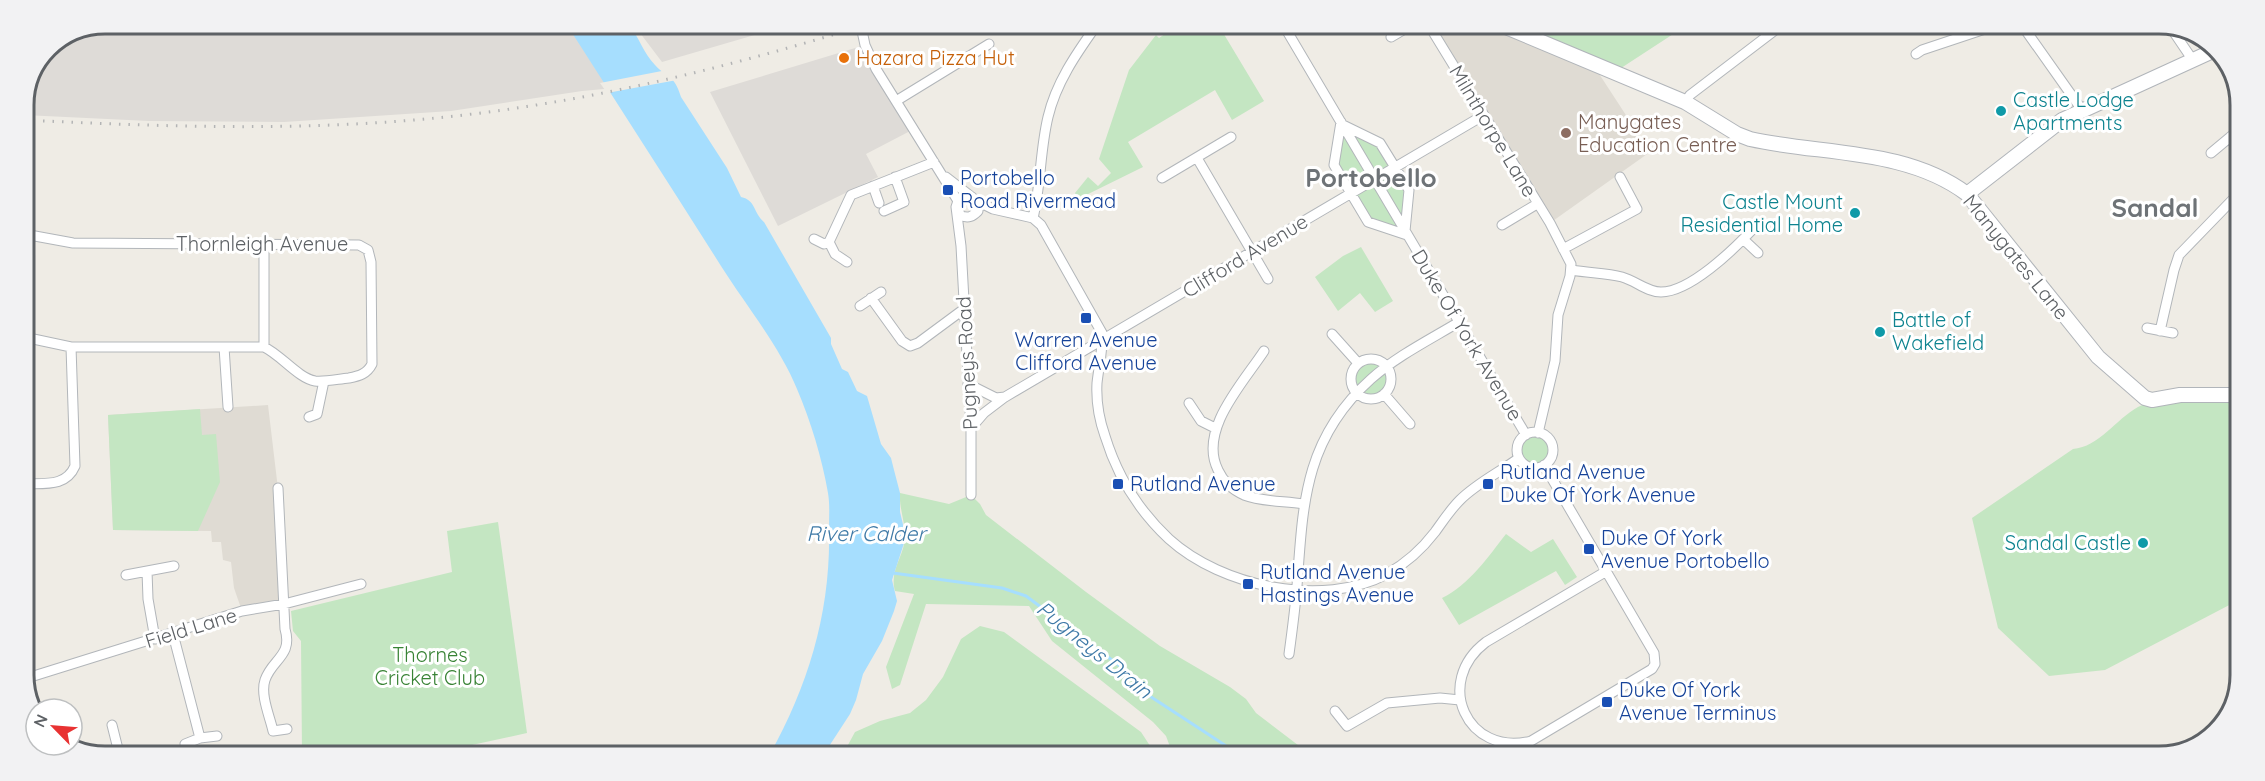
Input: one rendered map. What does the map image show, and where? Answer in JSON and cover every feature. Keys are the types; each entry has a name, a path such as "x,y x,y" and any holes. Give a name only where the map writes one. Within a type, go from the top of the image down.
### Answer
{"street":[{"path":"863,34 876,69 942,174 961,216 971,217 993,209"},
{"path":"1033,218 1038,200 1044,138 1052,104 1068,68 1091,34"},
{"name":"Duke Of York Avenue","path":"1293,34 1374,179 1526,435"},
{"path":"1391,37 1396,34"},
{"name":"Milnthorpe Lane","path":"1434,34 1537,204 1571,264 1572,270"},
{"name":"Manygates Lane","path":"1523,34 1685,102 1737,134 1750,139 1888,160 1925,172 1966,194 2098,357 2145,398 2152,400 2180,395 2230,395"},
{"path":"1685,102 1690,95 1770,34"},
{"path":"1916,54 1970,34"},
{"path":"2028,34 2082,110"},
{"path":"2177,37 2192,59"},
{"path":"896,101 989,44"},
{"path":"1966,194 2062,120 2207,53"},
{"name":"Clifford Avenue","path":"971,428 984,413 1005,397 1484,115"},
{"name":"Duke Of York Avenue","path":"1342,124 1380,143 1409,190 1406,233"},
{"name":"Duke Of York Avenue","path":"1342,124 1334,165 1368,222 1406,233"},
{"path":"1162,178 1231,137"},
{"path":"2211,153 2230,137"},
{"path":"1197,158 1268,279"},
{"path":"814,239 824,244 829,242 851,195 934,162"},
{"path":"942,174 975,199 993,209 1033,218 1041,225 1102,333 1103,349 1097,382 1099,418 1112,456 1145,514 1171,541 1200,560 1244,579 1271,586 1297,590 1336,591 1353,587 1390,572 1426,543 1450,510 1467,493 1519,458 1529,466 1544,465 1654,653 1655,664 1652,669 1541,737 1522,744 1499,742 1489,738 1473,726 1460,700 1461,676 1470,657 1477,649 1605,572"},
{"path":"873,186 881,207 904,202 895,177"},
{"path":"1563,249 1637,209 1620,177"},
{"path":"957,204 965,196 975,199"},
{"path":"959,232 978,211 975,199"},
{"path":"2160,330 2179,255 2230,202"},
{"name":"Pugneys Road","path":"957,204 971,428 971,495"},
{"name":"Milnthorpe Lane","path":"1502,225 1537,204"},
{"path":"1538,433 1555,361 1558,315 1572,270 1615,275 1654,291 1679,289 1734,248 1752,230"},
{"name":"Thornleigh Avenue","path":"35,236 73,243 352,244 364,247 370,255 372,364 370,369 360,376 324,381 308,379 273,351 264,347"},
{"path":"1743,239 1758,253"},
{"path":"829,242 835,254 847,262"},
{"path":"35,340 71,347 264,347 264,244"},
{"path":"860,306 881,292"},
{"path":"872,298 902,341 910,346 918,343 964,309"},
{"path":"1289,654 1304,504 1310,475 1324,438 1344,407 1387,366 1459,322"},
{"path":"2147,328 2173,333"},
{"path":"1332,334 1358,363"},
{"path":"35,483 63,481 71,476 75,466 71,347"},
{"path":"224,347 228,407"},
{"path":"1264,351 1215,428 1212,450 1216,467 1221,476 1234,489 1253,497 1304,504"},
{"path":"1373,358 1387,366 1391,381 1384,394 1371,399 1357,393 1352,385 1351,377 1358,363 1373,358"},
{"path":"316,417 324,381"},
{"path":"968,384 996,398 1005,397"},
{"path":"1384,394 1410,424"},
{"path":"1189,403 1201,421 1215,428"},
{"name":"Duke Of York Avenue","path":"1519,458 1518,444 1526,435 1538,433 1548,438 1552,447 1550,459 1544,465"},
{"path":"278,489 285,630 288,640 287,646 265,679 264,689 273,731 287,729"},
{"path":"126,575 174,566"},
{"path":"147,571 148,599 155,639"},
{"name":"Field Lane","path":"35,676 242,611 284,604 361,584"},
{"path":"173,634 200,738"},
{"path":"1335,711 1347,726 1387,703 1440,698 1460,700"},
{"path":"112,725 117,746"},
{"path":"185,744 200,738 217,736"},
{"path":"1498,746 1499,742"}],"shaded area":[{"path":"106,34 604,34 637,86 582,91 451,111 284,122 149,121 35,116 36,92 40,78 46,66 66,46 78,40"},
{"path":"641,34 758,34 662,62"},
{"name":"Manygates Education Centre","path":"1434,34 1523,34 1592,63 1650,152 1550,223"},
{"path":"865,45 914,129 866,154 878,177 778,226 710,92"},
{"path":"268,405 278,489 284,604 242,611 234,588 231,562 223,560 221,542 212,542 211,531 113,530 108,415"}],"green space":[{"path":"1165,34 1224,34 1264,101 1232,120 1215,90 1128,142 1143,167 1078,199 1075,193 1088,177 1098,186 1111,173 1099,159 1129,70 1156,35 1159,38"},
{"path":"1523,34 1673,34 1615,72"},
{"path":"1341,122 1380,143 1409,190 1405,231 1368,222 1334,165"},
{"path":"1361,247 1393,301 1375,312 1360,293 1338,311 1315,277 1343,256"},
{"path":"1371,359 1385,365 1391,379 1385,393 1371,399 1357,393 1351,379 1357,365"},
{"path":"2173,398 2230,399 2230,605 2105,670 2049,676 1998,628 1972,518 2073,449 2099,438 2138,407"},
{"path":"200,409 202,435 216,434 220,482 198,531 113,530 108,415"},
{"path":"1535,433 1547,438 1552,450 1547,462 1535,467 1523,462 1518,450 1523,438"},
{"path":"900,493 949,504 971,495 986,515 1086,592 1160,646 1230,687 1246,699 1256,713 1299,746 1170,746 1166,736 1153,722 1052,641 1029,606 926,604 900,685 892,689 886,667 914,594 895,591 894,576 905,536"},
{"name":"Thornes Cricket Club","path":"498,522 527,733 467,746 302,746 301,641 293,631 291,611 452,572 447,531"},
{"path":"1506,534 1531,552 1553,539 1577,577 1565,585 1556,571 1459,625 1442,598 1469,578"},
{"path":"980,626 1004,632 1141,732 1150,746 847,746 855,732 880,721 910,713 926,700 943,677 961,639"}],"water":[{"name":"River Calder","path":"573,34 635,34 651,61 673,80 681,97 727,168 741,197 752,204 764,222 831,338 831,344 842,369 848,372 857,391 867,396 881,444 891,458 900,493 900,512 906,537 892,580 897,601 882,641 863,674 850,714 829,746 774,746 796,701 815,646 821,617 829,559 829,498 826,480 807,414 790,373"}],"pier":[{"path":"667,70 677,80 607,93 600,83"}],"waterway":[{"name":"Pugneys Drain","path":"893,573 1002,588 1026,596 1124,669 1145,693 1226,746"}],"railway":[{"path":"35,121 240,127 347,124 455,116 507,110 660,81 834,34"}],"place":[{"name":"Hazara Pizza Hut","path":"844,58"},
{"name":"Castle Lodge Apartments","path":"2001,111"},
{"name":"Manygates Education Centre","path":"1566,133"},
{"name":"Portobello Road Rivermead","path":"948,190"},
{"name":"Castle Mount Residential Home","path":"1855,213"},
{"name":"Warren Avenue Clifford Avenue","path":"1086,318"},
{"name":"Battle of Wakefield","path":"1880,332"},
{"name":"Rutland Avenue","path":"1118,484"},
{"name":"Rutland Avenue Duke Of York Avenue","path":"1488,484"},
{"name":"Sandal Castle","path":"2143,543"},
{"name":"Duke Of York Avenue Portobello","path":"1589,549"},
{"name":"Rutland Avenue Hastings Avenue","path":"1248,584"},
{"name":"Duke Of York Avenue Terminus","path":"1607,702"}],"district":[{"name":"Portobello","path":"1371,178"},
{"name":"Sandal","path":"2155,208"}]}
